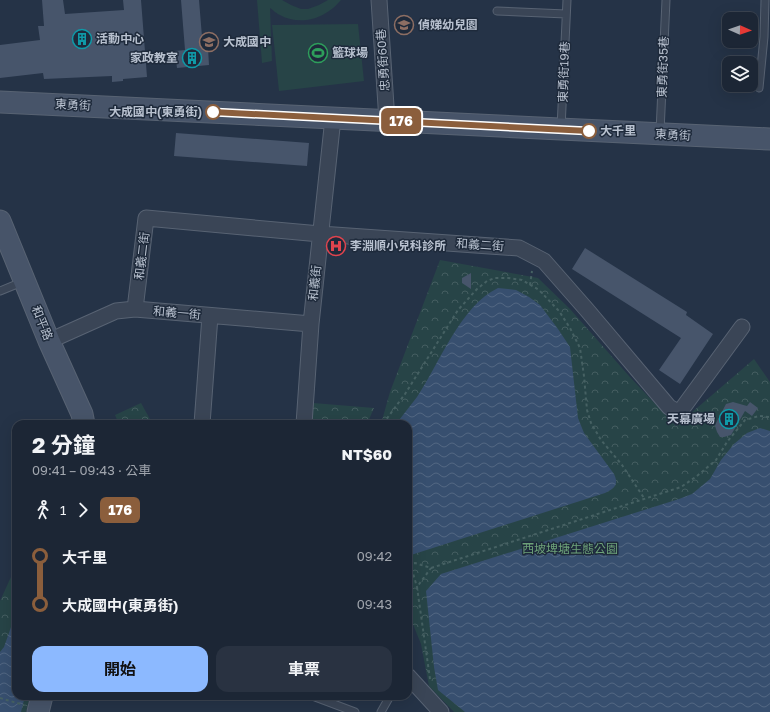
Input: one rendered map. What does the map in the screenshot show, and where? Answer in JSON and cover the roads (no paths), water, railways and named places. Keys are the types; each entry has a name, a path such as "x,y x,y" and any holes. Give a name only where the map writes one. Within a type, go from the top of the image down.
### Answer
{"street":[{"name":"忠勇街60巷","path":"379,0 387,121"},
{"name":"東勇街","path":"0,102 770,139"},
{"name":"和義街","path":"304,420 311,324 333,118"},
{"name":"和義二街","path":"135,309 146,218 320,234 519,248 544,261 669,407 679,413 742,327"},
{"name":"和平路","path":"0,221 49,341 82,414 83,420"},
{"name":"和義一街","path":"49,341 116,311 135,309 311,324"},
{"path":"202,420 210,316"},
{"path":"412,680 441,712"}],"lane":[{"name":"東勇街19巷","path":"561,129 567,0"},
{"name":"東勇街35巷","path":"660,134 666,0"},
{"path":"759,88 764,36 765,0"},
{"path":"497,11 566,14"},
{"path":"0,291 25,281"},
{"path":"323,700 355,712"},
{"path":"381,712 388,700"}],"water":[{"path":"498,288 516,290 540,305 558,329 570,347 578,418 584,433 614,474 616,484 614,488 605,493 412,555 412,420 399,420 417,397 462,321 485,296"},
{"path":"760,428 770,431 770,712 465,712 438,690 434,667 426,591 441,574 692,494 710,479 721,460 734,444 747,433"},
{"path":"12,624 12,700 24,700 21,712 0,712 0,652 4,647"}],"place":[{"name":"偵娣幼兒園","path":"404,25"},
{"name":"活動中心","path":"82,39"},
{"name":"大成國中","path":"209,42"},
{"name":"籃球場","path":"318,53"},
{"name":"家政教室","path":"192,58"},
{"name":"大成國中(東勇街)","path":"213,112"},
{"name":"大千里","path":"589,131"},
{"name":"李淵順小兒科診所","path":"336,246"},
{"name":"天幕廣場","path":"729,419"}],"park label":[{"name":"西坡埤塘生態公園","path":"570,549"}]}
